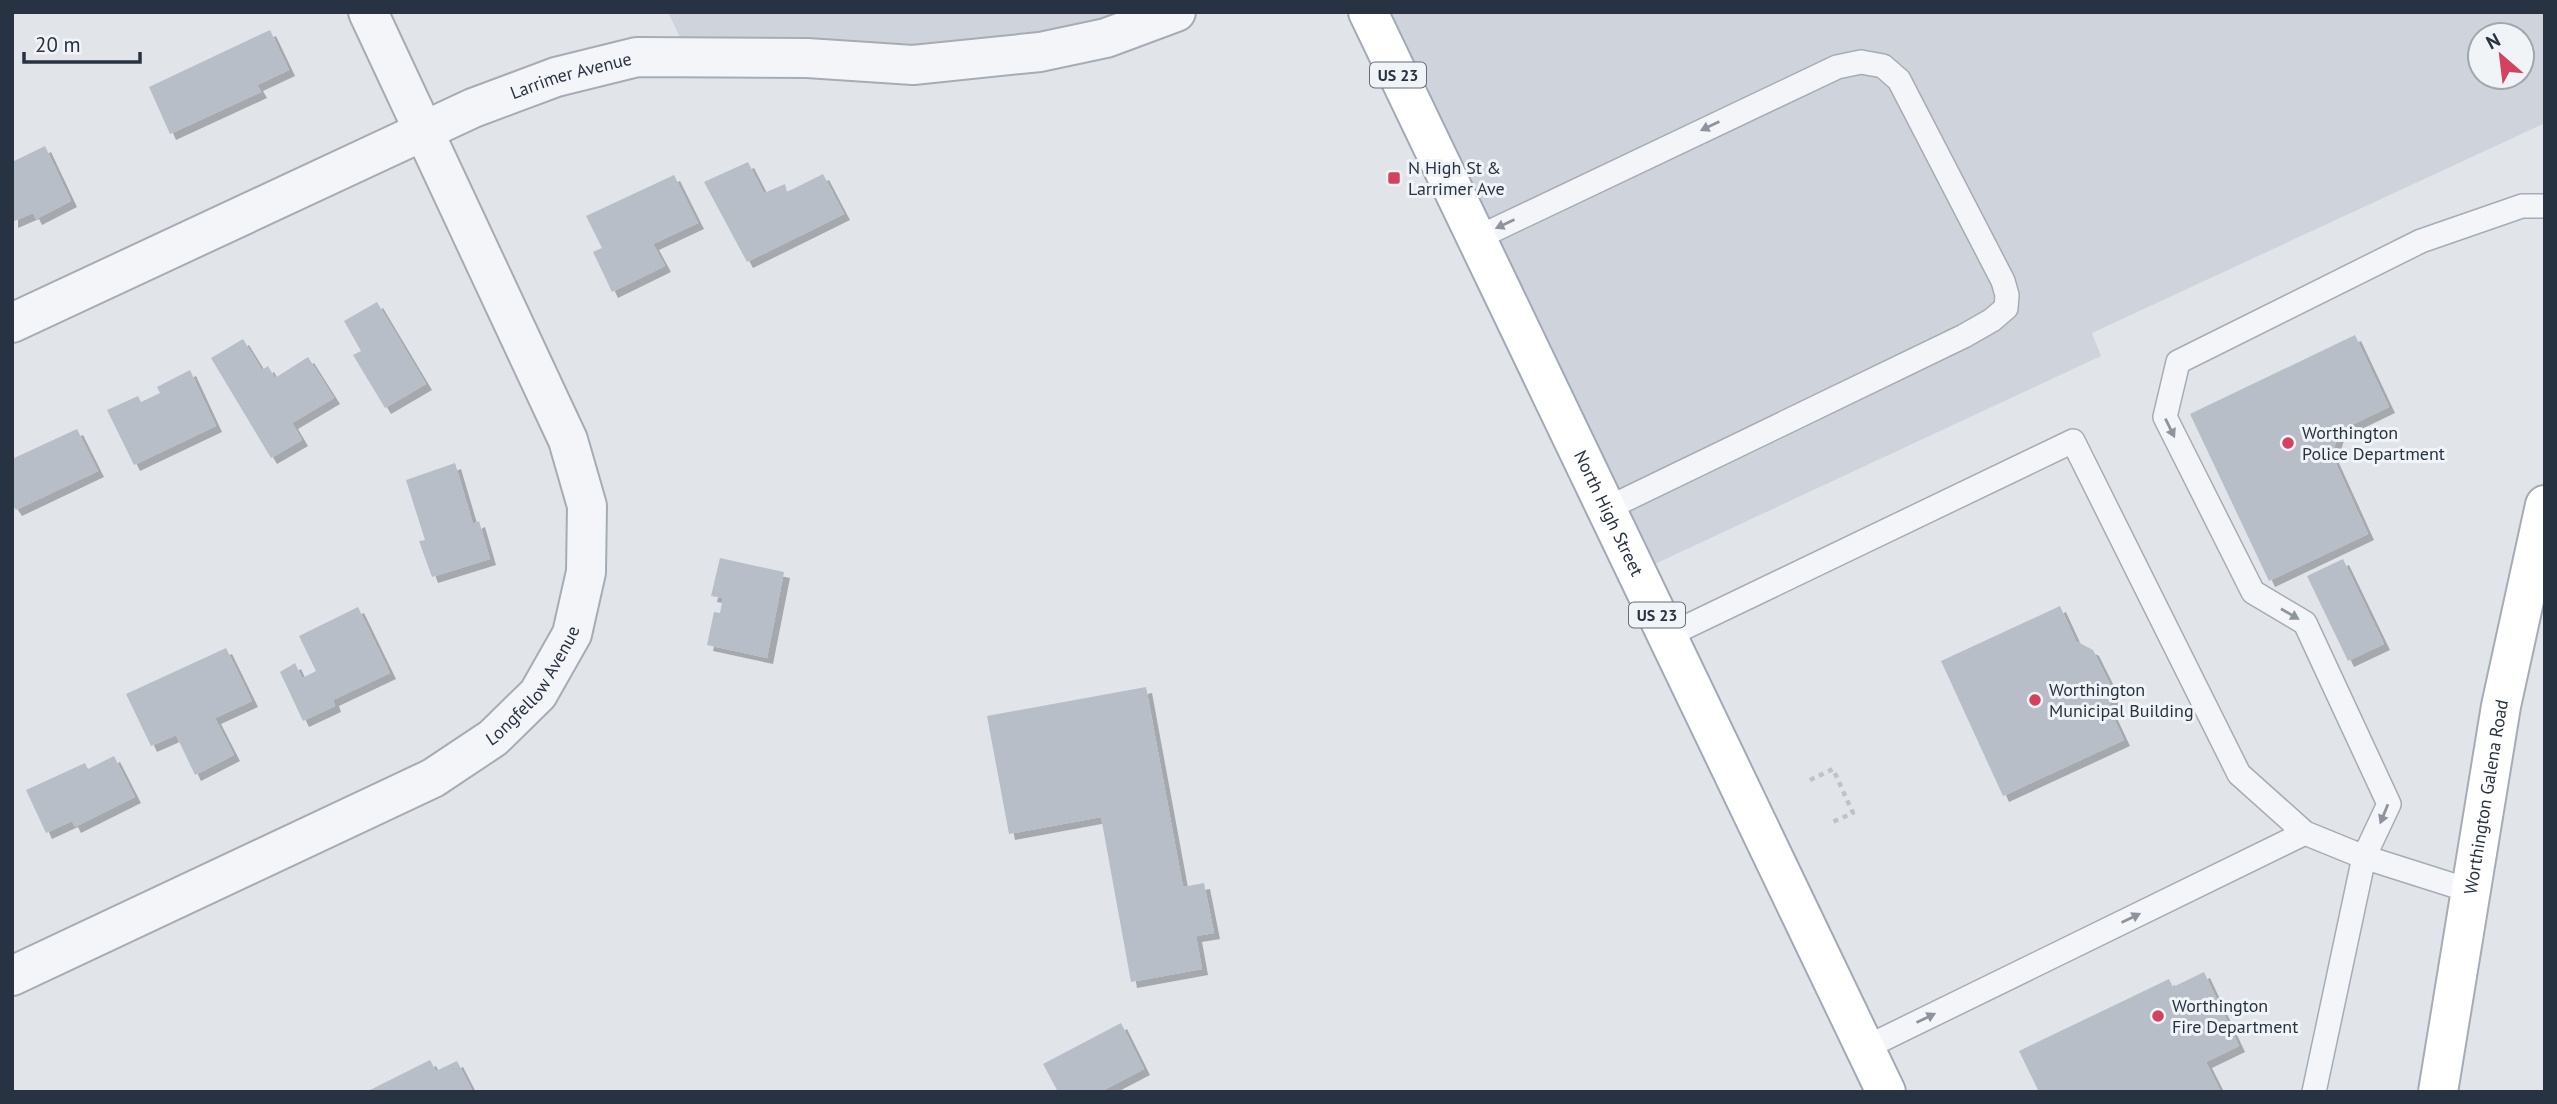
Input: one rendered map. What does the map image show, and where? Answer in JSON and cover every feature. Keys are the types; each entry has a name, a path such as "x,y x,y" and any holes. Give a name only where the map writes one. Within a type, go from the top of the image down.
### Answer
{"main road":[{"name":"North High Street","path":"1368,12 1886,1092"},
{"name":"Worthington Galena Road","path":"2438,1092 2501,706 2545,505"}],"street":[{"name":"Longfellow Avenue","path":"12,976 433,778 493,738 538,694 572,634 586,572 587,506 568,440 368,12"},
{"name":"Larrimer Avenue","path":"12,323 473,108 556,77 636,57 807,58 913,65 1040,52 1106,38 1176,12"}],"lane":[{"path":"1476,238 1837,67 1861,62 1883,66 1899,80 2003,281 2007,295 2006,308 1964,337 1606,509"},
{"path":"2314,1092 2364,857 2389,804 2305,623 2253,592 2165,418 2178,362 2421,240 2522,206 2545,206"},
{"path":"1667,636 2073,441 2239,774 2305,833 2364,857 2471,891"},
{"path":"1865,1048 2305,833"}],"path":[{"path":"1810,780 1833,769 1853,813 1830,823"}],"shaded area":[{"path":"668,12 1176,12 1106,38 689,57"},
{"path":"1368,12 2545,12 2545,123 2092,333 2101,356 1627,577"}],"building":[{"path":"270,30 289,70 257,85 261,92 170,134 149,87"},
{"path":"45,146 71,201 36,219 33,213 12,222 12,162"},
{"path":"748,162 764,193 785,184 787,192 823,174 844,214 747,262 704,182"},
{"path":"674,175 698,223 653,244 665,266 612,292 593,252 602,248 586,216"},
{"path":"377,302 426,384 385,408 353,355 361,351 344,321"},
{"name":"Worthington Police Department","path":"2355,335 2389,407 2339,431 2332,455 2368,534 2269,581 2190,414"},
{"path":"243,339 262,370 268,366 275,378 308,357 334,398 292,423 302,440 271,458 211,358"},
{"path":"190,370 216,426 134,465 107,410 138,396 141,402 160,393 157,387"},
{"path":"77,429 98,471 16,510 12,504 12,459"},
{"path":"455,463 473,524 479,521 490,559 432,577 419,541 425,540 406,480"},
{"path":"720,558 784,572 767,658 707,645 714,612 720,613 723,598 711,596"},
{"path":"2343,559 2384,644 2348,661 2307,576"},
{"name":"Worthington Municipal Building","path":"2060,606 2076,641 2093,650 2114,692 2109,708 2124,740 2003,796 1941,661"},
{"path":"358,607 390,673 333,700 335,706 303,721 280,672 295,663 302,678 316,671 299,636"},
{"path":"226,648 252,701 215,718 234,755 195,775 176,735 151,746 126,694"},
{"path":"1146,687 1183,887 1204,883 1214,933 1196,936 1202,969 1131,982 1101,817 1009,834 987,716"},
{"path":"114,756 135,797 75,827 72,821 46,833 26,790 85,763 88,769"},
{"name":"Worthington Fire Department","path":"2204,972 2239,1046 2206,1062 2221,1092 2039,1092 2019,1051 2169,979 2173,987"},
{"path":"1121,1023 1144,1069 1100,1092 1058,1092 1043,1064"},
{"path":"430,1060 436,1071 457,1061 473,1092 366,1092"}],"place":[{"name":"N High St & Larrimer Ave","path":"1394,178"},
{"name":"Worthington Police Department","path":"2288,443"},
{"name":"Worthington Municipal Building","path":"2035,700"},
{"name":"Worthington Fire Department","path":"2158,1016"}]}
